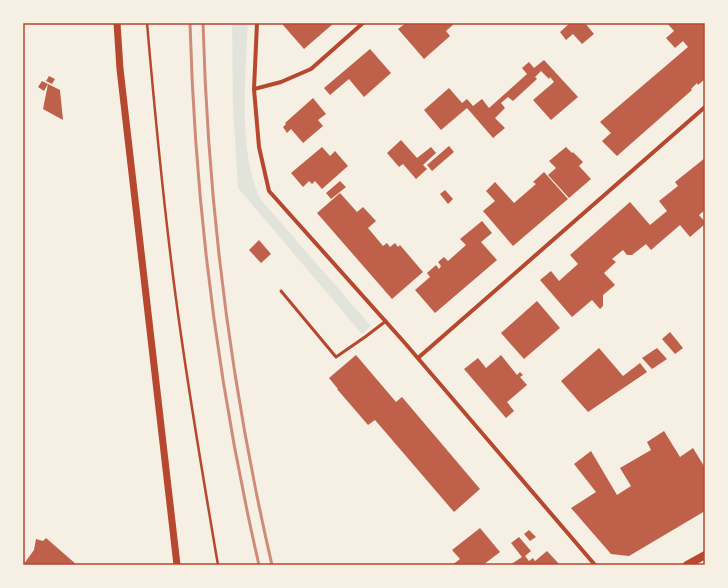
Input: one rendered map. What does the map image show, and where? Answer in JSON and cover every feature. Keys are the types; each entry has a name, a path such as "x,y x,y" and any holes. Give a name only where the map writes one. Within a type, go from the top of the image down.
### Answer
{"main road":[{"path":"687,565 705,555"}],"street":[{"path":"117,23 120,69 177,565"},
{"path":"257,23 254,89 259,147 269,191 386,321 595,565"},
{"path":"254,89 281,82 311,68 363,23"},
{"path":"418,358 705,107"}],"lane":[{"path":"281,290 336,357 386,321"}],"path":[{"path":"147,23 159,155 181,334 201,468 218,565"}],"shaded area":[{"path":"232,23 248,23 245,115 249,163 254,184 262,201 371,326 362,334 238,188 233,108"}],"building":[{"path":"283,23 334,23 304,49 283,25"},
{"path":"406,23 455,23 446,31 450,36 424,59 398,29"},
{"path":"570,23 585,23 594,34 582,44 573,34 566,40 560,32"},
{"path":"667,23 705,23 705,79 698,85 697,83 691,89 692,90 617,156 602,141 611,133 600,122 688,47 683,41 675,48 666,38 674,31"},
{"path":"370,49 391,73 364,97 349,79 330,95 324,88"},
{"path":"544,60 578,97 551,120 533,100 554,82 550,77 549,79 541,71 535,77 537,79 513,101 508,97 501,103 505,108 495,118 505,128 493,138 467,108 441,130 424,110 449,88 462,103 467,99 473,106 482,99 489,108 527,74 522,68 529,62 534,68"},
{"path":"49,76 55,79 52,84 46,81"},
{"path":"42,81 48,84 44,91 38,87"},
{"path":"48,84 60,90 63,120 43,109"},
{"path":"313,98 326,114 318,120 323,126 303,143 291,129 287,133 283,127 286,124 285,123"},
{"path":"401,140 417,158 431,147 436,153 423,165 427,169 416,179 403,164 399,167 387,153"},
{"path":"449,146 454,152 432,171 427,165"},
{"path":"322,147 330,156 335,151 348,166 322,189 315,181 312,184 309,181 303,187 291,173"},
{"path":"566,147 583,162 579,166 591,179 569,198 548,175 556,168 549,161"},
{"path":"705,158 705,210 699,215 705,224 690,237 680,225 651,250 646,244 632,255 627,255 623,250 612,259 616,262 604,273 615,285 603,295 603,306 600,309 592,300 572,317 540,280 551,271 559,281 578,264 570,255 630,202 650,225 667,211 659,201 678,186 675,182"},
{"path":"544,172 568,199 513,246 483,211 495,201 486,191 495,182 514,203 536,184 533,182"},
{"path":"340,181 346,187 331,199 326,193"},
{"path":"445,190 453,199 448,204 440,194"},
{"path":"340,193 357,212 363,207 376,221 368,228 383,246 387,243 390,247 395,243 398,247 400,245 423,272 392,299 317,213"},
{"path":"482,221 492,233 481,242 497,260 435,313 415,290 430,277 427,273 436,265 439,269 441,266 438,262 444,257 448,261 466,245 460,239"},
{"path":"259,240 271,254 261,263 249,250"},
{"path":"537,301 560,328 524,359 501,333"},
{"path":"670,332 683,348 675,354 662,339"},
{"path":"599,348 623,376 640,363 647,372 588,412 561,381"},
{"path":"657,348 667,359 652,369 642,358"},
{"path":"356,355 396,402 402,397 480,489 454,512 375,420 368,425 329,378"},
{"path":"501,355 517,375 520,372 523,375 520,377 527,385 507,402 514,411 506,418 464,369 478,358 486,368"},
{"path":"664,431 680,457 693,448 704,466 705,465 705,511 629,556 611,554 571,508 596,492 574,464 591,451 617,495 631,486 620,468 651,450 647,442"},
{"path":"480,528 500,552 483,565 452,565 460,559 452,550"},
{"path":"529,530 536,537 530,541 524,534"},
{"path":"519,537 531,551 525,556 529,561 533,558 535,561 547,551 560,565 510,565 522,557 511,543"},
{"path":"46,538 77,565 23,565 34,550 36,539 43,541"}],"railway":[{"path":"190,23 197,159 211,296 220,363 232,431 244,498 259,565"},
{"path":"203,23 210,160 224,296 233,364 257,498 272,565"}]}
